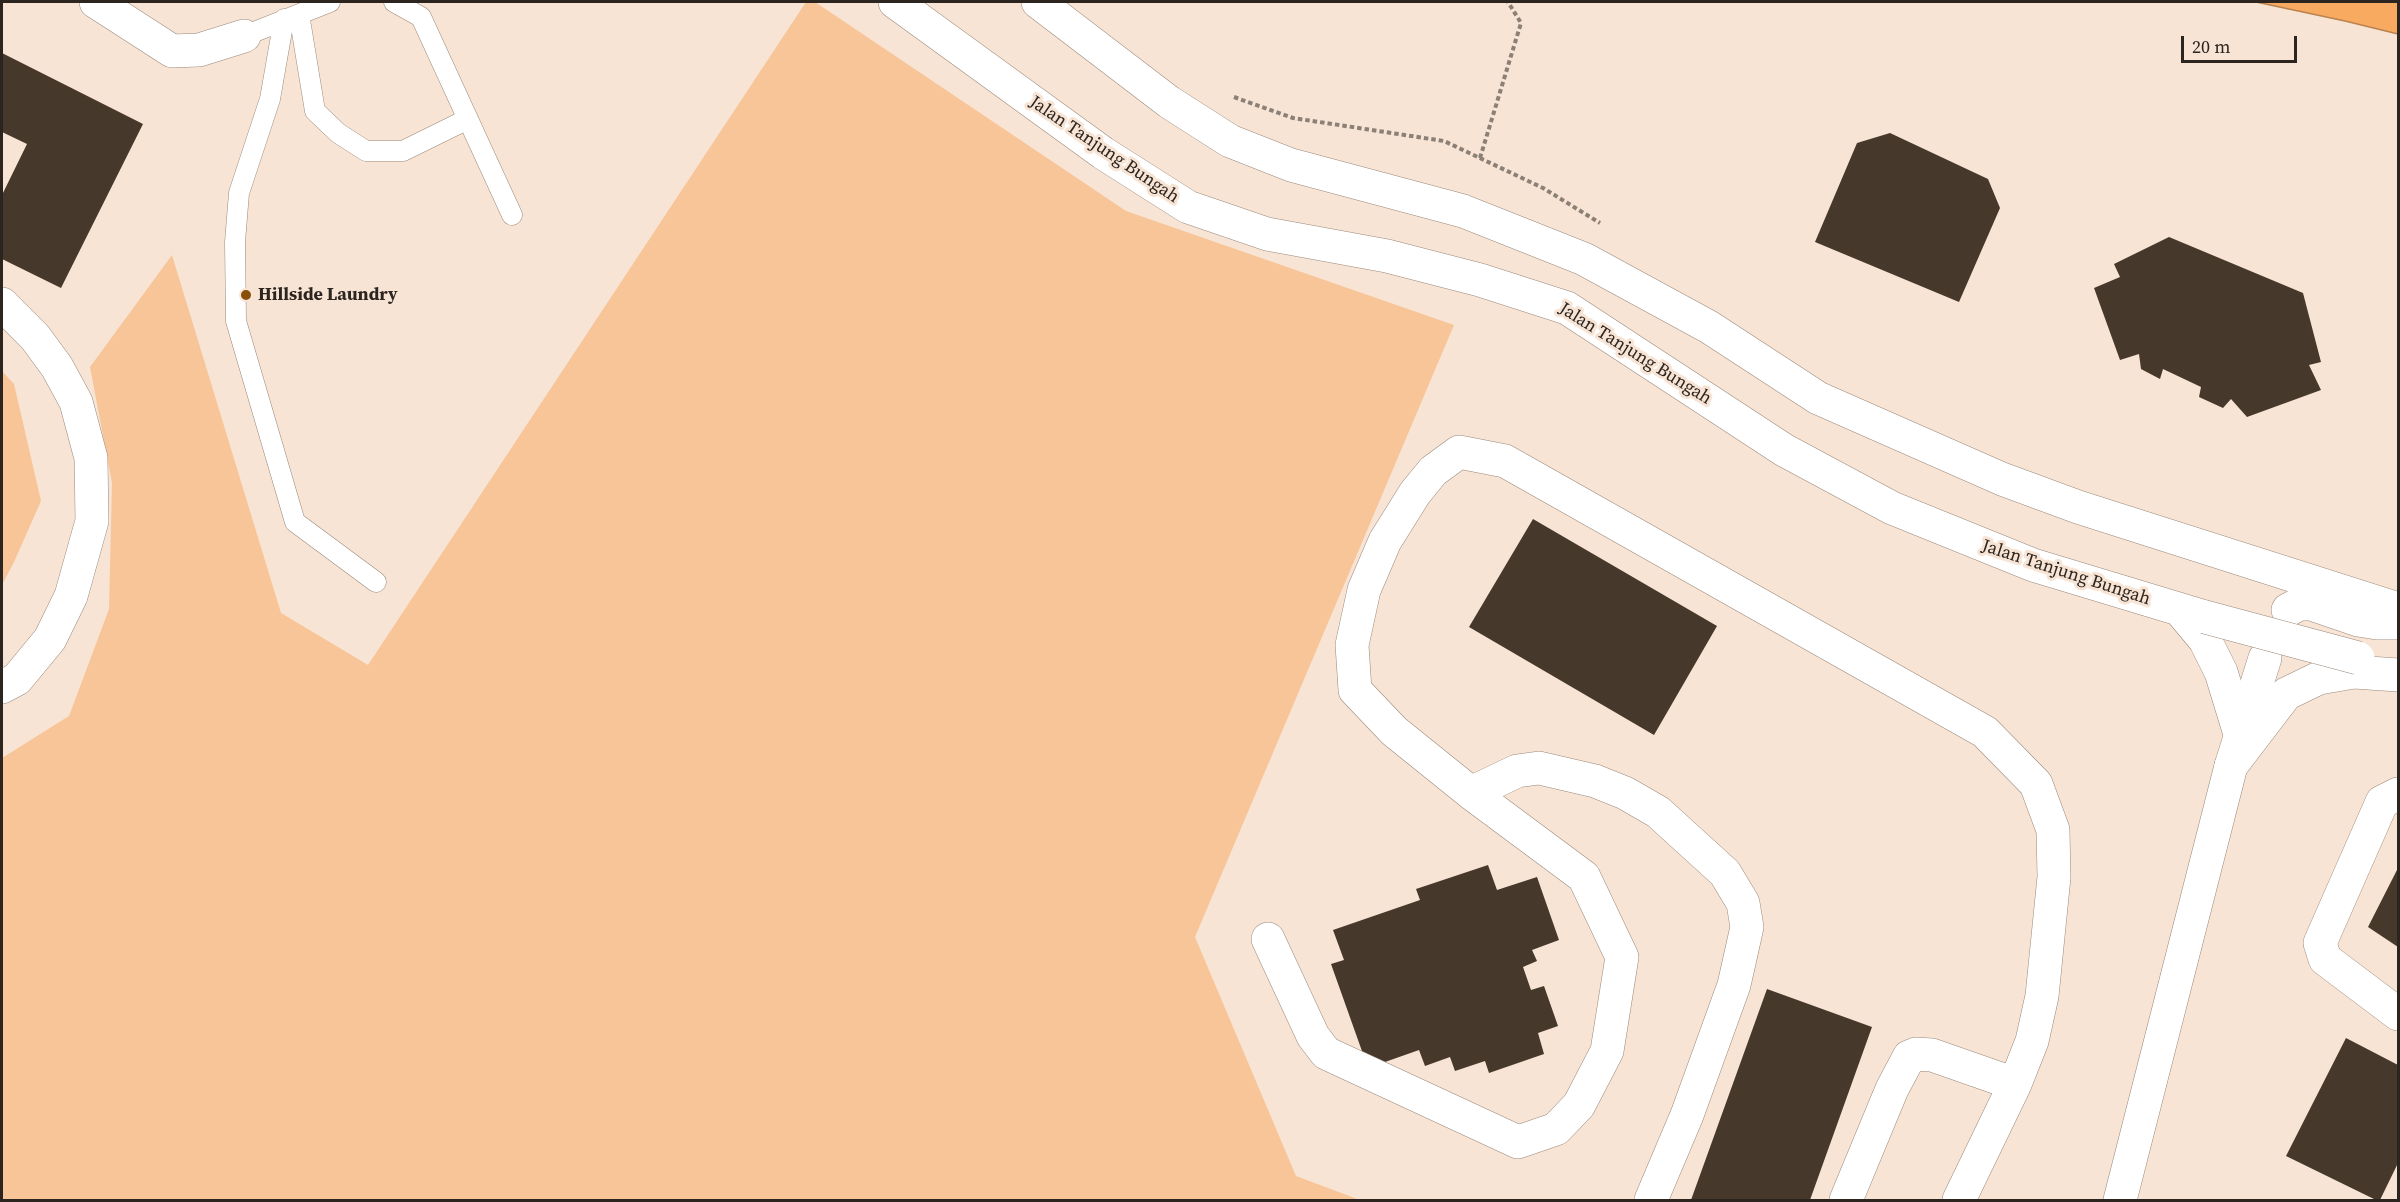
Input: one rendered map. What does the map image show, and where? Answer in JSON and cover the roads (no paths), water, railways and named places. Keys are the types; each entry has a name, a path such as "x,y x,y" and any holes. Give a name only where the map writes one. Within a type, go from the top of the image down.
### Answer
{"street":[{"path":"96,2 172,51 199,50 244,36"},
{"name":"Jalan Tanjung Bungah","path":"895,2 1103,153 1188,207 1267,234 1387,256 1480,280 1567,308 1784,450 1892,508 2033,565 2193,614 2358,658 2398,673"},
{"path":"1041,2 1169,102 1230,141 1291,165 1463,211 1584,259 1709,327 1818,398 2002,479 2078,507 2398,609"},
{"path":"2,304 35,337 57,368 76,402 91,458 92,521 71,596 50,639 17,679 2,687"},
{"path":"1268,939 1313,1036 1326,1053 1518,1142 1556,1128 1579,1105 1607,1051 1622,957 1584,877 1472,793 1395,731 1355,690 1352,645 1364,590 1385,541 1415,493 1434,471 1459,452 1505,461 1985,732 2036,784 2053,831 2054,877 2042,996 2032,1041 2015,1084 1959,1200"},
{"path":"2288,610 2299,604 2312,604 2358,620 2377,624 2398,623"},
{"path":"2193,614 2221,672 2240,734"},
{"path":"2120,1200 2240,734 2265,658"},
{"path":"2232,766 2286,694 2319,678 2354,672 2398,673"},
{"path":"1472,793 1517,771 1539,768 1573,775 1615,789 1659,812 1725,873 1743,903 1747,927 1734,985 1687,1115 1651,1200"},
{"path":"2398,794 2382,802 2320,943 2325,959 2398,1014"},
{"path":"1846,1200 1892,1089 1909,1057 1916,1054 1932,1055 2015,1084"}],"lane":[{"path":"244,36 330,2"},
{"path":"394,2 422,17 512,215"},
{"path":"291,16 315,111 338,133 366,151 403,151 468,119"},
{"path":"291,16 270,99 239,193 235,242 236,321 295,522 376,582"}],"place":[{"name":"Hillside Laundry","path":"246,295"}]}
